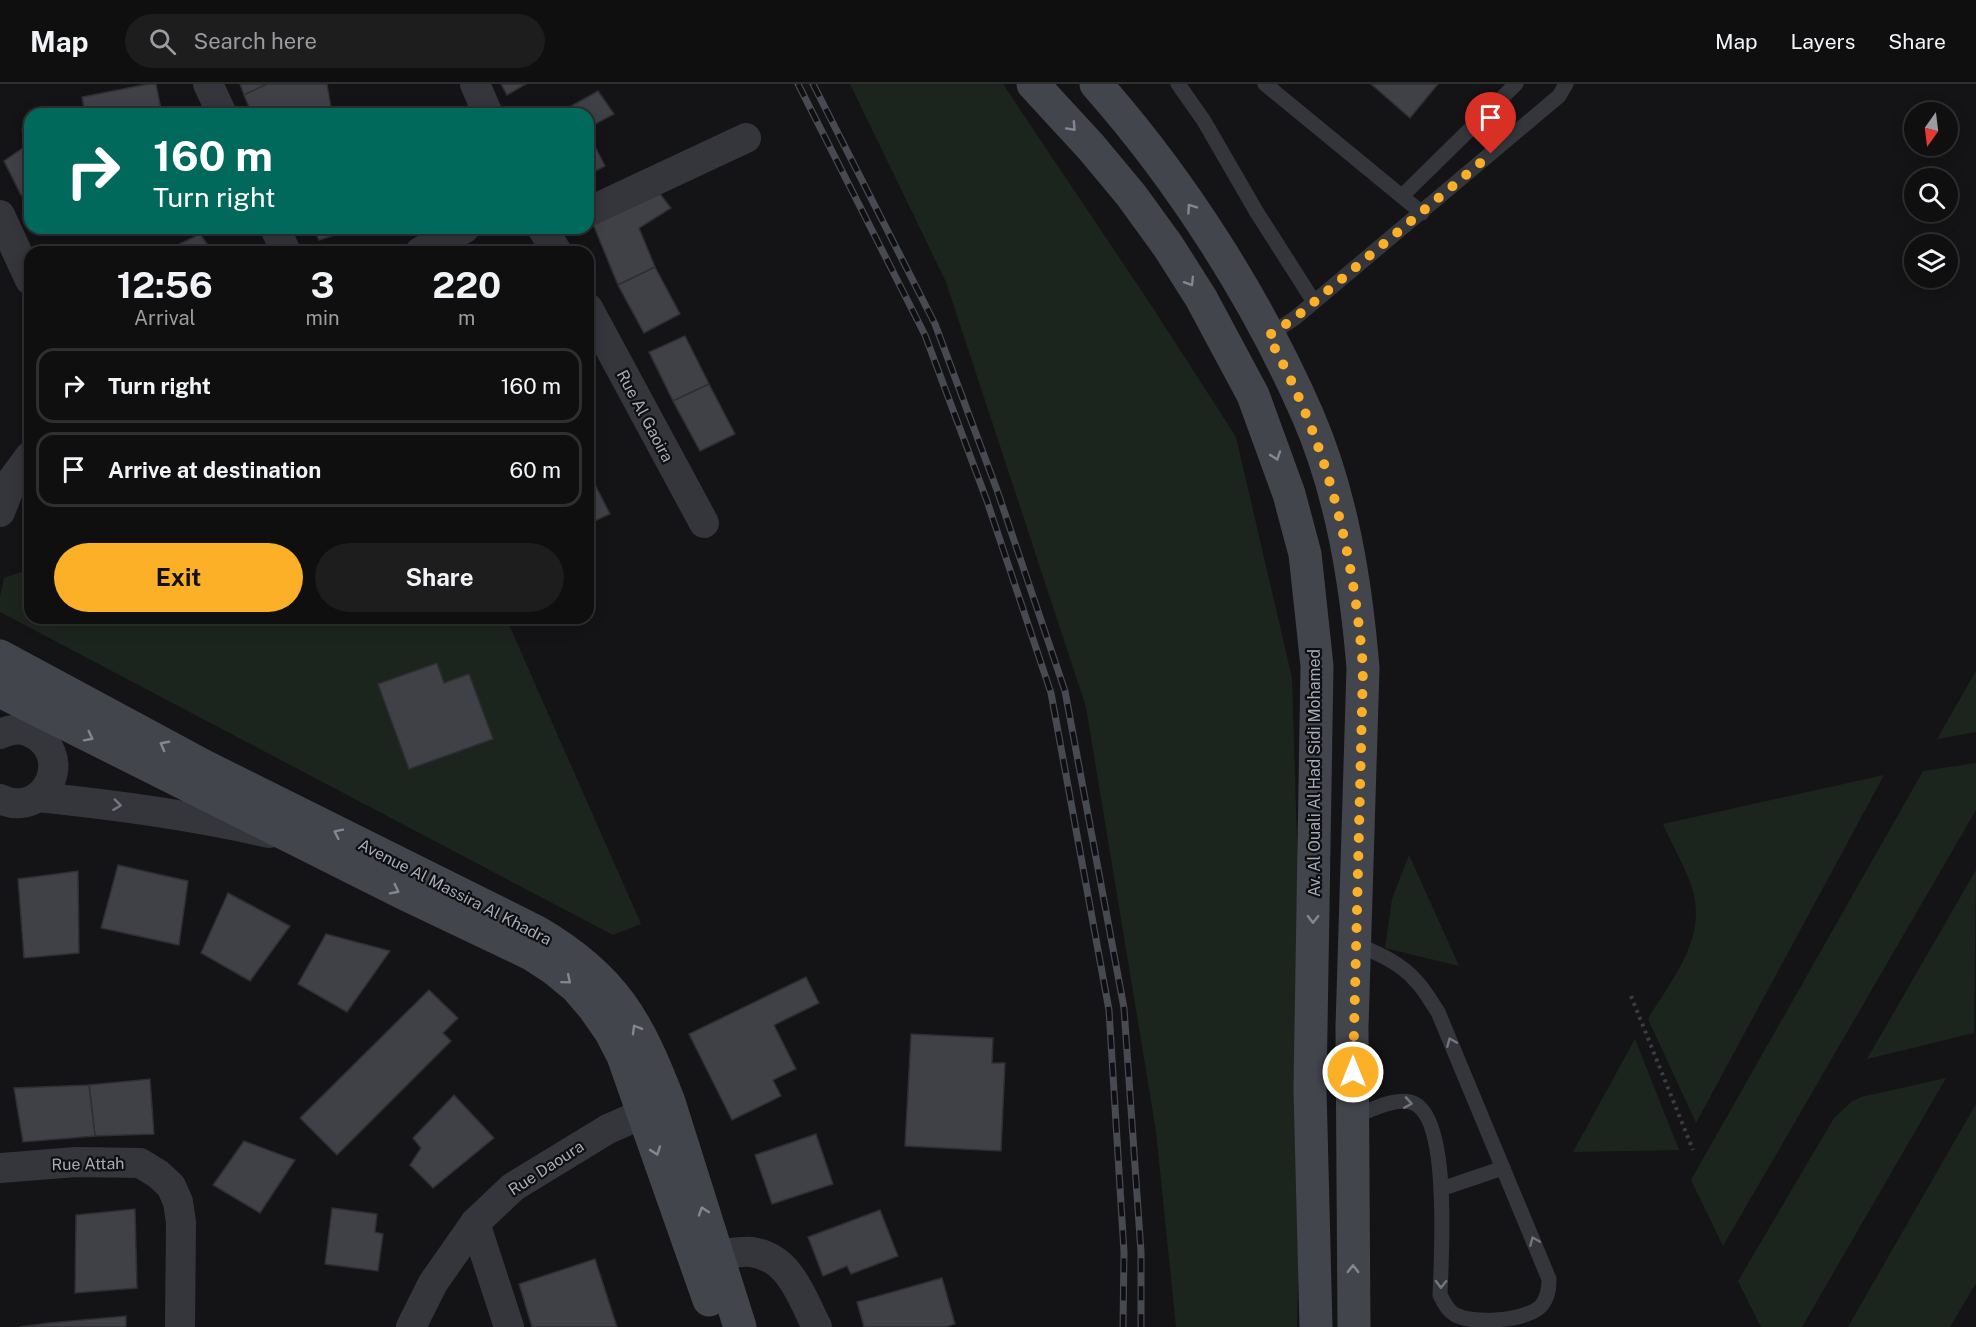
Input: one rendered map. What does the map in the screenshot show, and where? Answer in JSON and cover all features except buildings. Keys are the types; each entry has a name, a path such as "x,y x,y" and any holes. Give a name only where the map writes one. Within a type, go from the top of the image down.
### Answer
{"street":[{"path":"208,84 219,108"},
{"path":"475,84 485,108"},
{"name":"Av. Al Ouali Al Had Sidi Mohamed","path":"1033,84 1131,195 1168,246 1201,298 1253,395 1289,494 1305,554 1317,666 1310,1088 1316,1327"},
{"path":"1096,84 1155,156 1199,219 1268,336 1308,417 1326,467 1351,569 1359,618 1363,668 1352,1027 1354,1327"},
{"path":"594,209 746,138"},
{"path":"0,215 24,267"},
{"path":"431,246 454,234"},
{"name":"Rue Al Gaoira","path":"594,319 704,523"},
{"path":"0,512 13,479 24,464"},
{"name":"Avenue Al Massira Al Khadra","path":"0,656 47,712 215,771 537,932 561,946 590,969 621,1002 652,1060 656,1108 718,1327"},
{"name":"Avenue Al Massira Al Khadra","path":"0,691 47,712 405,894 531,954 576,987 610,1031 656,1108 717,1255 740,1327"},
{"path":"0,734 21,729 47,712 54,767 50,784 38,797 14,804 0,799"},
{"path":"38,797 123,806 203,819 296,840"},
{"name":"Rue Daoura","path":"411,1327 433,1283 475,1222 513,1187 608,1129 656,1108"},
{"name":"Rue Attah","path":"0,1168 76,1162 140,1163 158,1174 171,1186 178,1202 181,1222 180,1327"},
{"path":"475,1222 509,1327"},
{"path":"717,1255 749,1252 765,1256 778,1263 789,1272 817,1327"}],"lane":[{"path":"1178,84 1210,130 1256,211 1314,302"},
{"path":"1265,84 1422,213"},
{"path":"1402,196 1516,84"},
{"path":"1268,336 1295,318 1422,213 1559,96 1566,84"},
{"path":"1356,944 1379,954 1403,969 1416,980 1438,1012 1549,1279 1548,1295 1541,1306 1527,1314 1498,1320 1469,1319 1455,1315 1448,1309"},
{"path":"1353,1117 1400,1101 1419,1105 1428,1116 1438,1151 1441,1189 1440,1295 1448,1309 1452,1327"},
{"path":"1441,1189 1503,1168"}],"path":[{"path":"1631,996 1693,1150"}],"shaded area":[{"path":"850,84 1003,84 1236,437 1292,678 1303,1040 1297,1327 1176,1327 1156,1131 1086,707 946,282"},
{"path":"24,571 24,624 509,624 641,924 613,935 0,612 0,596 4,578"},
{"path":"1976,671 1976,732 1937,739"},
{"path":"1976,763 1976,810 1723,1246 1691,1180 1923,771"},
{"path":"1884,775 1696,1123 1648,1019 1685,957 1695,924 1696,906 1692,888 1663,824"},
{"path":"1409,855 1459,966 1385,948 1392,899"},
{"path":"1976,870 1974,1033 1867,1059"},
{"path":"1635,1039 1679,1150 1573,1152"},
{"path":"1946,1078 1802,1327 1761,1327 1738,1281 1834,1118 1851,1102 1861,1097"},
{"path":"1976,1104 1976,1283 1950,1327 1848,1327"}],"railway":[{"path":"798,84 925,335 987,501 1051,693 1109,1010 1124,1252 1123,1327"},
{"path":"813,84 935,324 997,490 1065,691 1124,1008 1141,1252 1141,1327"}],"route":[{"path":"1353,1072 1352,1027 1363,668 1359,618 1340,518 1326,467 1308,417 1268,336 1295,318 1491,154"}]}
